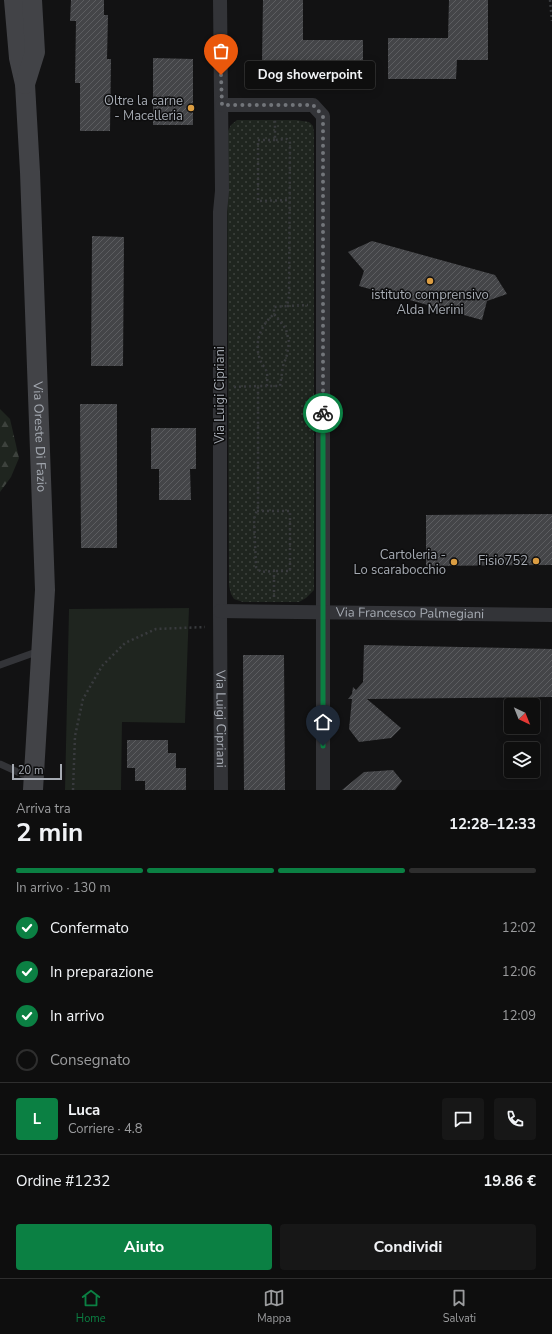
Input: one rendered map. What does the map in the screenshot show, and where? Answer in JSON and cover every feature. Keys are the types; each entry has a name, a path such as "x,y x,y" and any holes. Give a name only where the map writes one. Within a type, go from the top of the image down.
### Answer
{"main road":[{"name":"Via Oreste Di Fazio","path":"14,0 19,58 25,84 30,172 45,590 33,784"},
{"name":"Via Oreste Di Fazio","path":"25,84 35,52 32,0"}],"street":[{"name":"Via Luigi Cipriani","path":"220,0 222,105 222,191 220,212 221,790"},
{"path":"222,105 313,105 323,116 323,790"},
{"name":"Via Francesco Palmegiani","path":"220,611 552,615"}],"lane":[{"path":"0,665 41,651"},
{"path":"0,764 33,784"}],"path":[{"path":"550,0 552,21"},
{"path":"274,120 275,140"},
{"path":"287,306 289,296 290,143 287,139 258,140 258,201 289,200"},
{"path":"228,388 280,386 289,342 286,329 274,314 274,307 314,305"},
{"path":"267,386 267,371 261,364 259,358 258,340 261,329 266,320 274,314"},
{"path":"257,511 290,510 290,571 261,572 256,567 254,519 258,507 258,386"},
{"path":"274,571 274,602"},
{"path":"73,790 75,736 83,699 102,666 125,644 156,629 189,627 220,628"}],"green space":[{"path":"237,120 296,120 309,122 313,126 314,133 314,590 306,598 299,602 243,602 234,599 229,586 227,133 231,125"},
{"path":"0,409 10,419 19,458 11,477 0,492"},
{"path":"189,608 185,723 122,722 121,790 65,790 69,609"}],"building":[{"path":"71,0 104,0 104,15 108,15 107,59 111,59 110,131 80,131 80,83 75,83 76,21 70,21"},
{"path":"263,0 303,0 303,40 363,40 363,81 294,81 294,62 262,62"},
{"path":"449,0 488,0 488,60 457,60 456,79 388,79 388,38 448,38"},
{"path":"153,58 193,59 193,125 153,125"},
{"path":"92,236 124,237 123,366 91,366"},
{"name":"istituto comprensivo Alda Merini","path":"372,241 495,275 507,294 487,301 482,320 359,286 364,271 348,252"},
{"path":"80,404 117,404 117,548 81,548"},
{"path":"151,428 196,428 196,469 190,469 191,500 159,500 159,469 151,469"},
{"path":"552,514 552,565 426,566 426,515"},
{"path":"364,645 552,649 552,697 367,699 401,728 391,738 359,742 349,729 352,699 348,699 352,694 353,687 356,690 363,682"},
{"path":"243,655 284,655 285,790 244,790"},
{"path":"127,740 168,740 168,753 176,753 176,768 186,768 186,790 145,790 145,781 135,781 135,768 127,768"},
{"path":"393,770 402,781 395,790 342,790 364,772"}],"way so far":[{"path":"221,75 222,105 313,105 323,116 323,413"}],"place":[{"name":"Dog showerpoint","path":"221,75"},
{"name":"Oltre la carne - Macelleria","path":"191,108"},
{"name":"istituto comprensivo Alda Merini","path":"430,281"},
{"name":"Fisio752","path":"536,561"},
{"name":"Cartoleria - Lo scarabocchio","path":"454,562"}],"route":[{"path":"323,413 323,746"}]}
